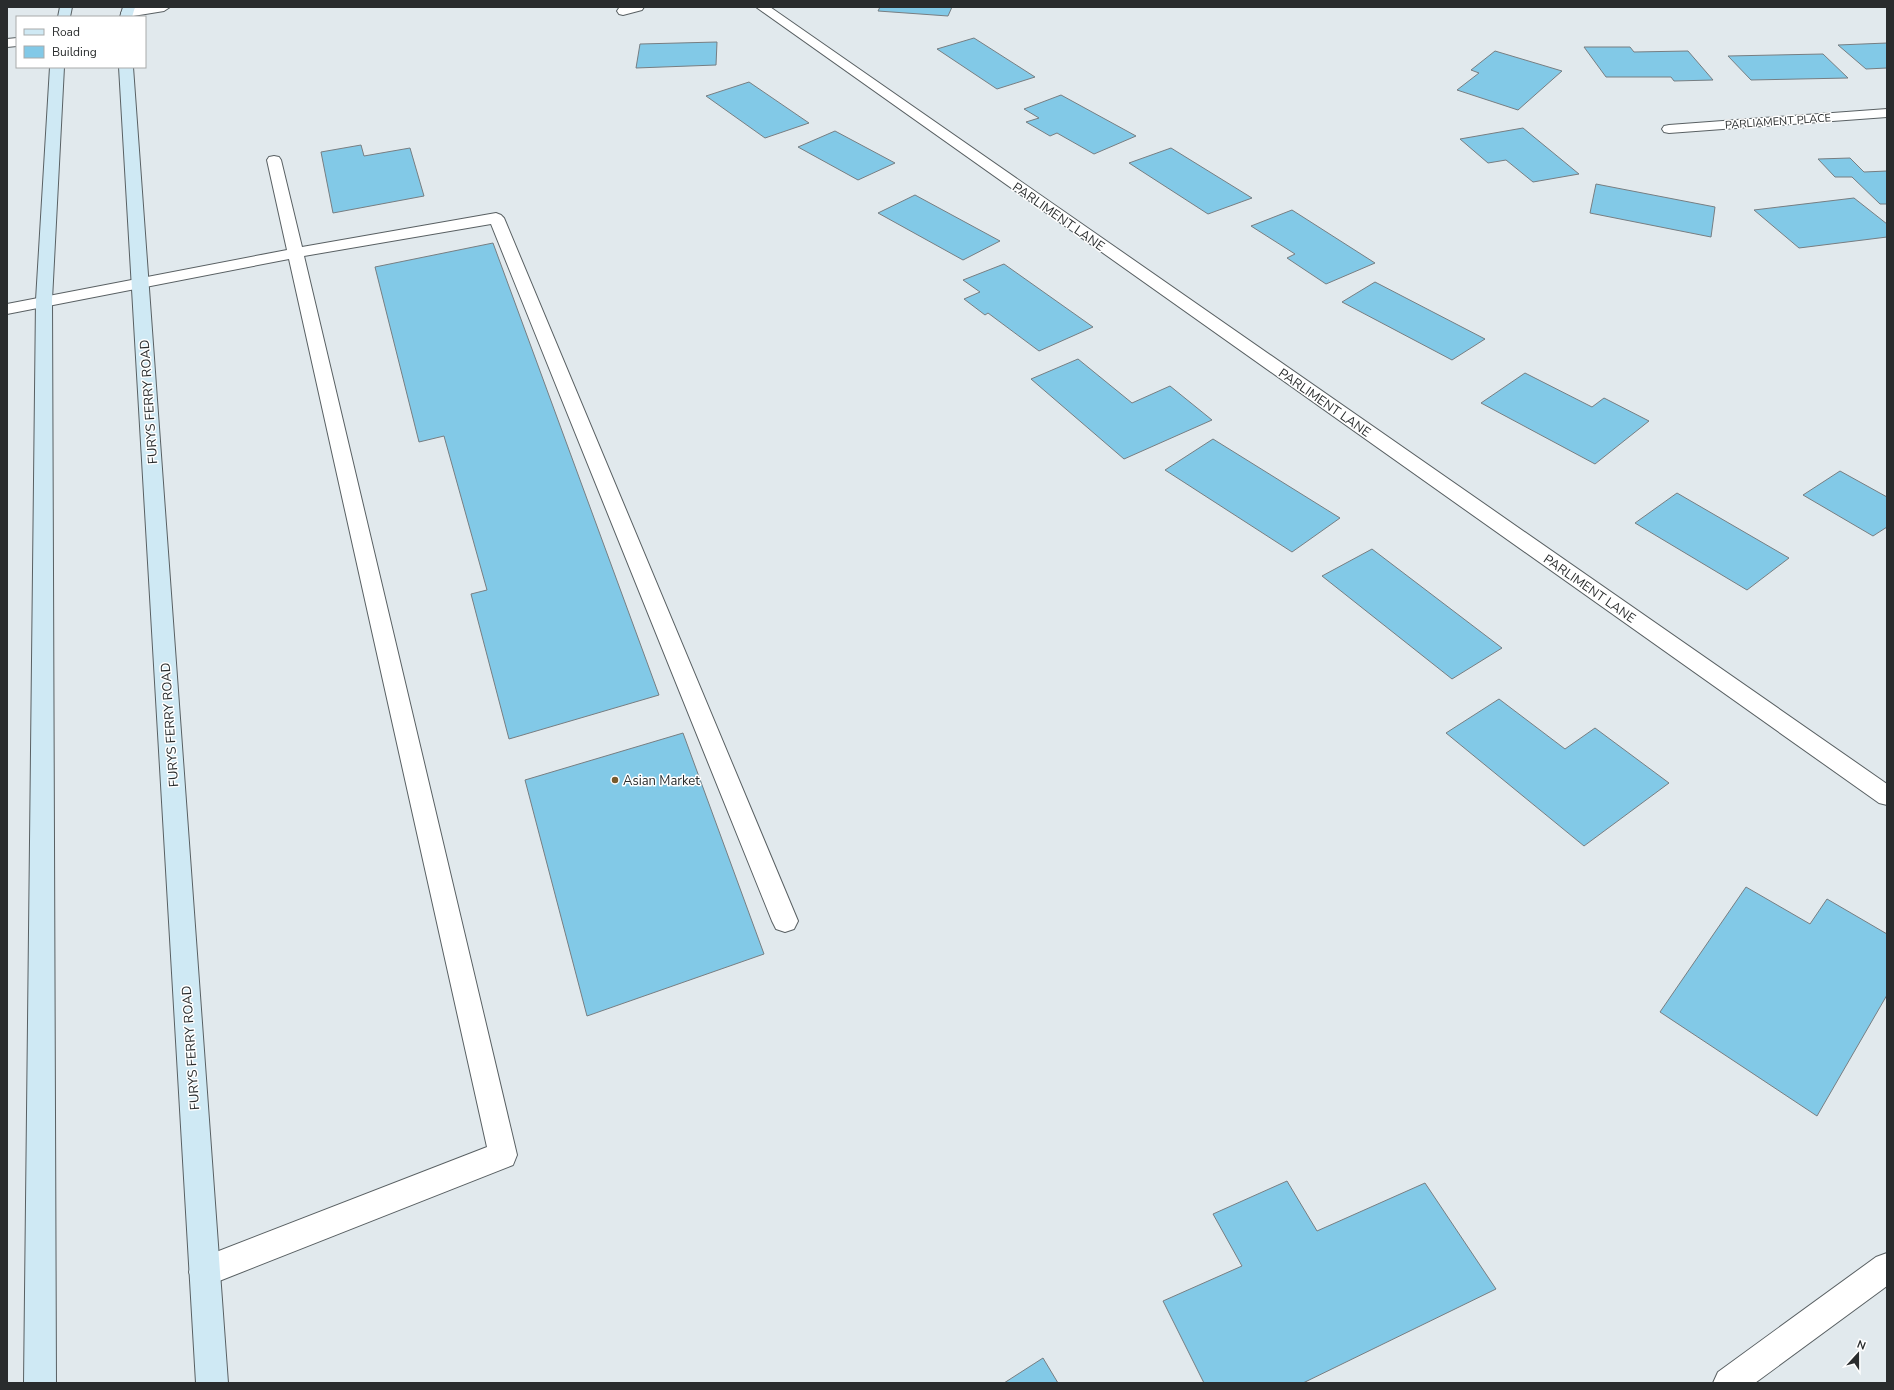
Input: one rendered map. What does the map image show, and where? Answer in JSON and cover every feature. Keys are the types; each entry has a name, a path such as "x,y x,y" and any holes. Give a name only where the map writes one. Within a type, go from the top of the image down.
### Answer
{"main road":[{"path":"40,1383 44,300 57,68"},
{"name":"FURYS FERRY ROAD","path":"126,68 212,1383"}],"street":[{"path":"127,12 164,7"},
{"path":"622,11 638,7"},
{"name":"PARLIMENT LANE","path":"762,7 1887,796"},
{"name":"PARLIAMENT PLACE","path":"1669,129 1887,113"},
{"path":"204,1272 503,1155 274,160"},
{"path":"7,309 44,300 140,284 296,253 496,218 785,920"},
{"path":"1729,1383 1887,1268"}],"building":[{"path":"880,7 952,7 948,16 878,11"},
{"path":"974,38 1035,77 997,89 937,49"},
{"path":"717,42 716,65 636,68 640,44"},
{"path":"1887,43 1887,68 1866,69 1838,45"},
{"path":"1584,47 1630,47 1634,52 1688,51 1713,80 1674,81 1671,77 1606,77"},
{"path":"1495,51 1562,71 1518,110 1457,90 1479,73 1471,70"},
{"path":"1823,54 1848,78 1751,80 1728,56"},
{"path":"749,82 809,123 765,138 706,96"},
{"path":"1061,95 1136,136 1094,154 1057,133 1050,136 1026,122 1039,118 1024,109"},
{"path":"1523,128 1579,174 1533,182 1506,160 1488,163 1460,139"},
{"path":"835,131 895,163 858,180 798,147"},
{"path":"361,145 364,156 410,148 424,196 333,213 321,152"},
{"path":"1171,148 1252,198 1208,214 1129,163"},
{"path":"1850,158 1864,172 1887,171 1887,204 1880,204 1852,177 1835,177 1818,159"},
{"path":"1596,184 1715,207 1711,237 1590,213"},
{"path":"915,195 1000,241 963,260 878,213"},
{"path":"1854,198 1887,224 1887,237 1799,248 1754,210"},
{"path":"1292,210 1375,263 1326,284 1287,258 1295,254 1251,226"},
{"path":"493,243 659,695 509,739 471,594 487,590 444,436 419,442 375,267"},
{"path":"1004,264 1093,327 1039,351 988,313 985,315 964,299 980,292 963,280"},
{"path":"1375,282 1485,339 1452,360 1342,302"},
{"path":"1078,359 1132,403 1170,386 1212,420 1124,459 1031,379"},
{"path":"1525,373 1592,407 1604,398 1649,421 1595,464 1481,403"},
{"path":"1213,439 1340,518 1292,552 1165,470"},
{"path":"1840,471 1887,497 1887,527 1873,536 1803,495"},
{"path":"1677,493 1789,558 1747,590 1635,523"},
{"path":"1372,549 1502,648 1452,679 1322,576"},
{"path":"1499,699 1565,749 1595,728 1669,783 1584,846 1446,733"},
{"path":"683,733 764,954 587,1016 525,780"},
{"path":"1746,887 1810,924 1827,899 1887,934 1887,995 1817,1116 1660,1012"},
{"path":"1287,1181 1317,1231 1425,1183 1496,1289 1303,1383 1204,1383 1163,1301 1242,1266 1213,1214"},
{"path":"1043,1358 1058,1383 1004,1383"}],"place":[{"name":"Asian Market","path":"615,780"}]}
